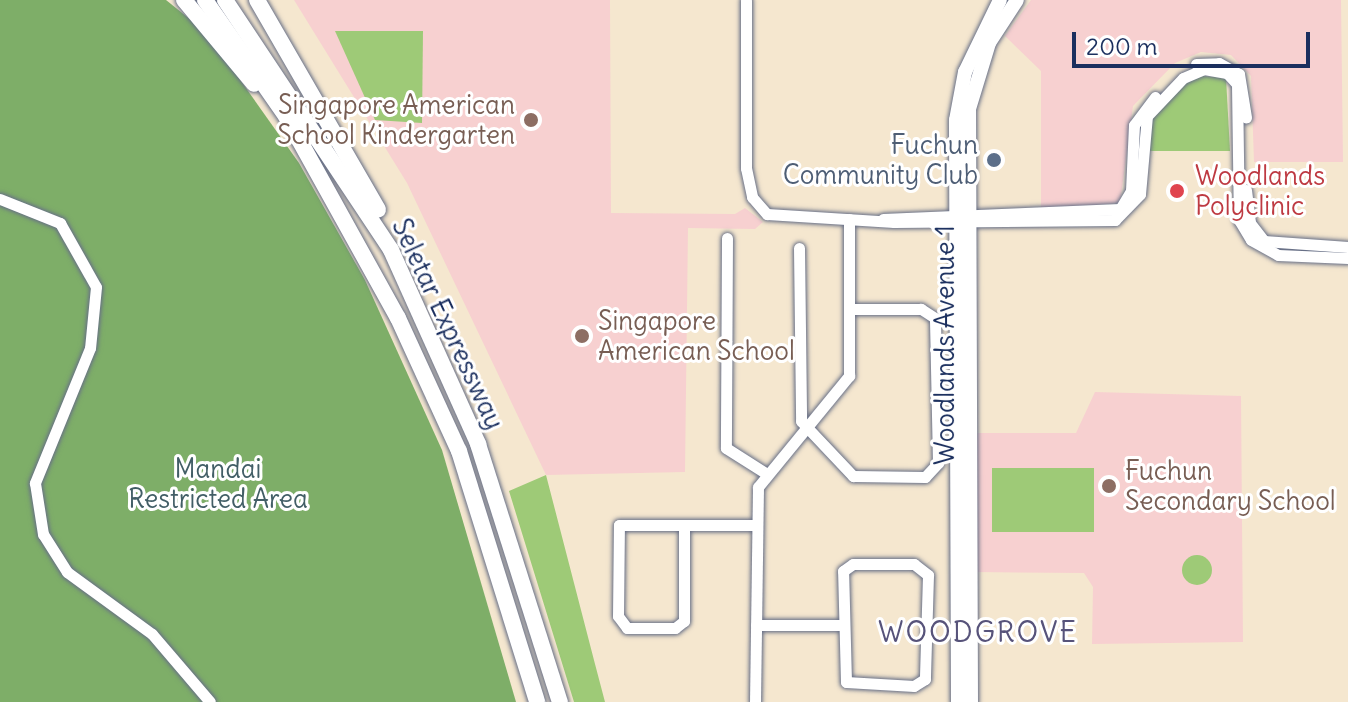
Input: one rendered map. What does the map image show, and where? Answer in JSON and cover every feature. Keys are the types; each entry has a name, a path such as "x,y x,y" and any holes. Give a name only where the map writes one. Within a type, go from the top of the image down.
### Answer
{"highway":[{"path":"184,0 286,116"},
{"path":"205,0 286,116"},
{"name":"Seletar Expressway","path":"225,0 391,250 484,459 560,702"},
{"path":"257,0 320,100 391,250"},
{"name":"Seletar Expressway","path":"286,116 368,257 459,451 537,702"}],"main road":[{"name":"Woodlands Avenue 1","path":"971,702 961,87 1000,0"},
{"name":"Woodlands Avenue 1","path":"958,702 962,219 972,91 989,43 1017,0"}],"street":[{"path":"746,0 746,168 752,197 779,218 1108,221 1129,213 1140,194 1144,123 1183,78 1212,70 1237,84 1239,220 1251,240 1278,255 1348,258"},
{"path":"962,219 1123,207 1138,115 1180,73 1212,62 1233,68 1246,87 1246,205 1254,230 1271,244 1348,247"},
{"path":"0,199 60,223 96,287 90,348 35,483 43,534 67,572 152,634 210,702"},
{"path":"755,702 757,525 764,472 845,385 851,309 849,219"},
{"path":"727,238 726,448 764,472"},
{"path":"799,248 798,412 804,426 853,476 925,477 937,469 935,318 921,309 851,309"},
{"path":"684,525 684,621 675,628 627,628 618,616 619,525 684,525 757,525"},
{"path":"914,564 928,575 921,684 846,682 841,625 847,566 914,564"},
{"path":"756,625 841,625"}],"shaded area":[{"name":"Singapore American School","path":"294,0 610,0 611,213 735,214 745,208 763,222 755,229 688,228 685,472 546,475 407,183"},
{"path":"1031,0 1341,0 1343,162 1254,162 1251,76 1231,55 1201,52 1175,63 1133,106 1120,203 1041,209 1041,71 1005,36"},
{"name":"Fuchun Secondary School","path":"1095,392 1241,396 1243,642 1092,644 1093,587 1084,573 975,572 975,433 1076,433"}],"green space":[{"name":"Mandai Restricted Area","path":"0,0 166,0 207,33 299,163 365,280 442,450 516,702 0,702"},
{"path":"335,31 423,31 422,123 375,120"},
{"path":"1191,75 1226,78 1230,151 1144,151 1146,121"},
{"path":"992,468 1094,468 1094,532 992,532"},
{"path":"546,475 605,702 574,702 509,491"},
{"path":"1197,555 1208,559 1212,570 1208,581 1197,585 1186,581 1182,570 1186,559"}],"place":[{"name":"Singapore American School Kindergarten","path":"531,120"},
{"name":"Fuchun Community Club","path":"994,160"},
{"name":"Woodlands Polyclinic","path":"1177,191"},
{"name":"Singapore American School","path":"582,336"},
{"name":"Fuchun Secondary School","path":"1109,486"}],"district":[{"name":"WOODGROVE","path":"978,632"}]}
